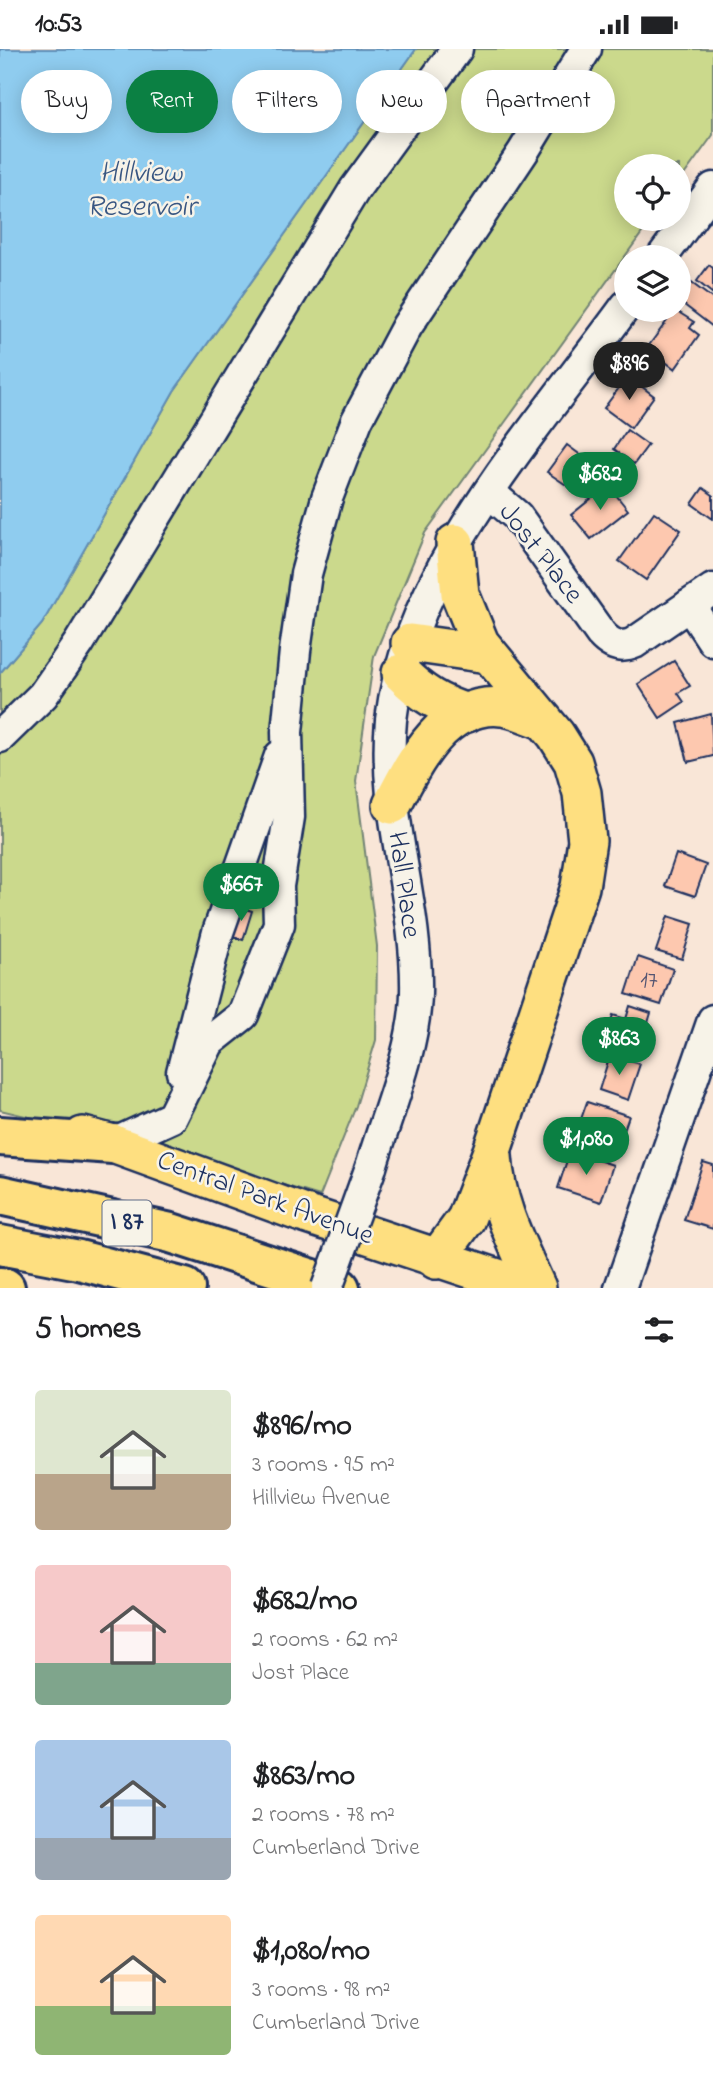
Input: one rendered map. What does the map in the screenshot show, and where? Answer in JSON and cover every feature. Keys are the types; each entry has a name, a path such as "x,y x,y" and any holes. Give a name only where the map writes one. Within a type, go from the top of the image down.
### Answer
{"highway":[{"path":"0,1136 113,1144"},
{"name":"I 87","path":"0,1195 171,1233 340,1288"},
{"name":"I 87","path":"0,1245 79,1260 185,1288"}],"main road":[{"path":"436,1259 466,1219 492,1151 580,887 587,841 582,793 572,762 543,720 488,654 467,616 460,594 455,543"},
{"path":"467,713 437,703 421,693 406,658 488,654"},
{"path":"392,805 410,769 450,720 467,713 502,707 543,720"},
{"name":"Central Park Avenue","path":"0,1117 113,1144 436,1259 528,1288"},
{"path":"492,1151 494,1183 502,1213 537,1288"}],"street":[{"path":"0,737 43,695 79,643 355,189 457,49"},
{"path":"113,1144 172,1117 209,1042 243,1016 279,925 278,886 289,817 287,732 306,574 327,498 357,419 407,326 531,141 586,49"},
{"path":"671,245 713,188"},
{"name":"Hall Place","path":"327,1288 371,1167 410,1036 416,992 392,805 389,743 406,658 429,588 455,543 489,492 614,322"},
{"name":"Jost Place","path":"489,492 517,516 601,634 618,647 640,639 701,597"},
{"path":"701,597 713,641"},
{"path":"172,1117 191,1031 218,932 287,732"},
{"path":"620,1288 713,1020"}],"green space":[{"name":"Hillview Reservoir","path":"416,49 713,49 713,135 691,165 691,154 614,154 614,231 643,231 633,245 614,245 614,272 425,533 374,656 356,781 377,946 376,1040 356,1106 320,1196 151,1146 0,1110 0,673 42,624 174,391 357,133 447,133 447,70 401,70"}],"water":[{"name":"Hillview Reservoir","path":"0,49 416,49 401,70 356,70 357,133 174,391 42,624 0,673"}],"building":[{"path":"709,265 713,268 713,294 697,281"},
{"path":"691,282 713,299 713,327 691,310"},
{"path":"666,322 694,322 690,328 699,335 675,369 647,348"},
{"path":"628,376 654,396 631,428 604,408"},
{"path":"627,430 648,445 634,464 614,449"},
{"path":"567,445 597,467 578,493 547,472"},
{"path":"608,485 628,510 591,539 571,515"},
{"path":"703,488 713,495 713,519 692,504"},
{"path":"654,512 681,530 646,580 619,561"},
{"path":"674,661 690,686 678,693 684,702 660,718 638,684"},
{"path":"711,714 713,756 688,762 678,723"},
{"path":"676,854 706,865 695,896 665,886"},
{"path":"239,907 252,911 243,940 230,936"},
{"path":"668,916 693,924 682,959 656,951"},
{"path":"638,957 673,969 661,1005 626,994"},
{"path":"630,1006 651,1013 641,1046 606,1035 613,1015 626,1019"},
{"path":"590,1030 606,1035 602,1048 586,1042"},
{"path":"610,1055 640,1064 628,1100 599,1090"},
{"path":"587,1102 629,1116 616,1153 574,1139"},
{"path":"570,1151 613,1165 601,1202 558,1188"},
{"path":"703,1162 713,1165 713,1229 684,1220"}]}
